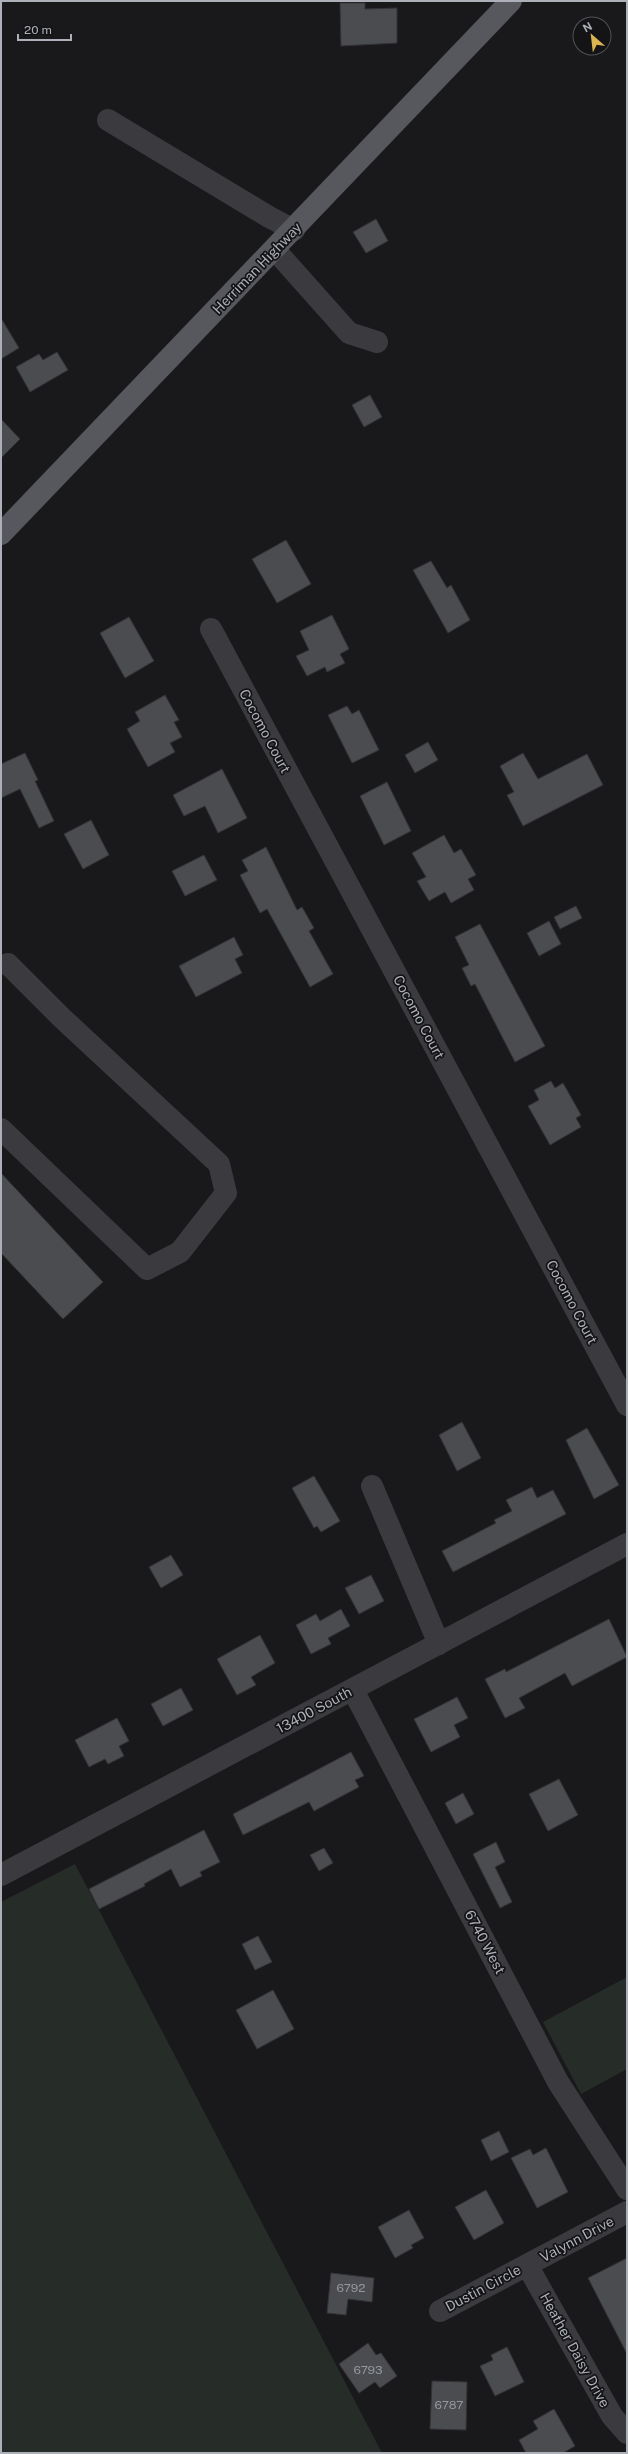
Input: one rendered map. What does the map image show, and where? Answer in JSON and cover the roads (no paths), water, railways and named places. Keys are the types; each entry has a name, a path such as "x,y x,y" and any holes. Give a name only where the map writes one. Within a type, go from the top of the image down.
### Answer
{"main road":[{"name":"Herriman Highway","path":"1,534 275,250 512,1"}],"street":[{"path":"108,120 294,230"},
{"path":"275,250 349,333 377,342"},
{"name":"Cocomo Court","path":"211,629 627,1404"},
{"path":"1,984 8,977 4,960"},
{"path":"1,1129 147,1269 180,1252 226,1193 219,1164 62,1018 4,960"},
{"path":"372,1486 439,1644"},
{"name":"13400 South","path":"1,1875 627,1544"},
{"name":"6740 West","path":"353,1690 558,2082 627,2188"},
{"name":"Valynn Drive","path":"527,2265 627,2212"},
{"name":"Dustin Circle","path":"440,2311 527,2265"},
{"name":"Heather Daisy Drive","path":"527,2265 612,2416 627,2433"}]}
